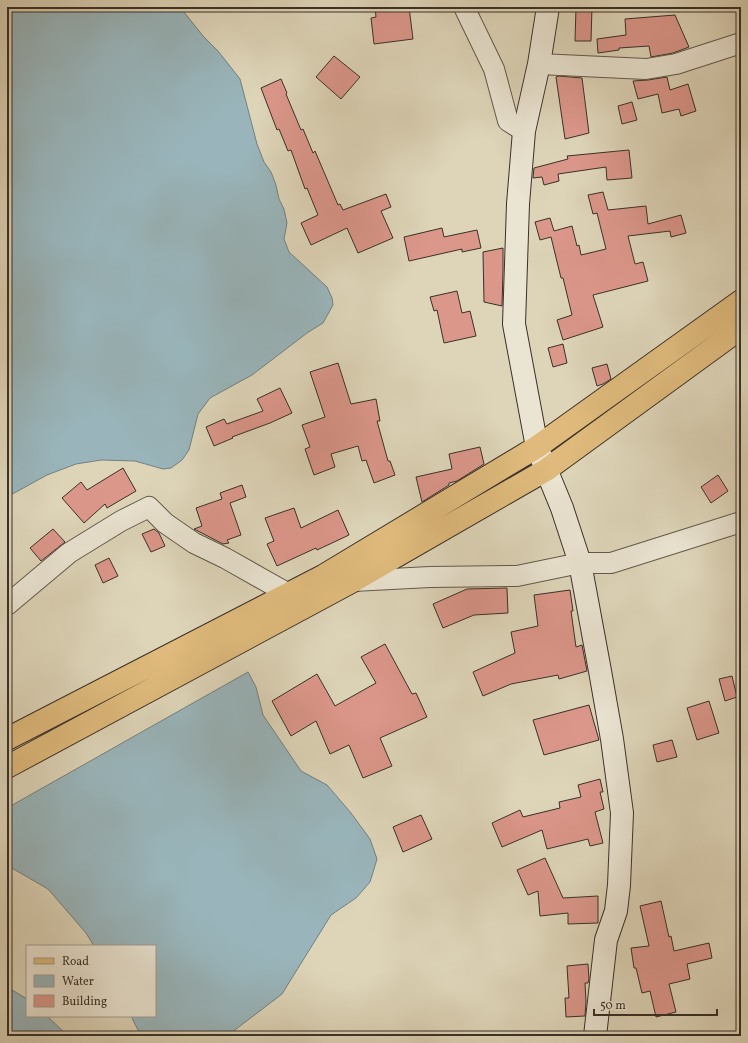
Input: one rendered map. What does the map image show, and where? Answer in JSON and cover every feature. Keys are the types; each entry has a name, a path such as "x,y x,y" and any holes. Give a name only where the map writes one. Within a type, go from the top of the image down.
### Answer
{"main road":[{"path":"548,7 539,64 524,132 518,204 514,324 537,447 562,508 580,563 604,694 622,813 619,885 616,911 606,940 595,1036"},
{"path":"7,739 287,593 323,576 537,447 741,302"},
{"path":"7,767 353,582 546,470 741,328"}],"street":[{"path":"464,7 494,70 508,121 524,132"},
{"path":"539,64 646,69 676,64 741,43"},
{"path":"7,605 69,553 121,521 149,507 165,523 194,543 225,558 287,593 304,608"},
{"path":"353,582 430,577 517,576 580,563 611,563 741,522"}],"water":[{"path":"7,7 180,7 240,79 257,144 264,162 271,172 279,199 284,209 287,223 284,239 289,252 327,287 332,298 333,305 323,323 307,333 252,375 210,398 198,414 189,450 182,460 171,468 163,469 135,461 101,460 76,464 47,475 7,497"},
{"path":"248,672 256,687 263,715 301,771 327,785 351,813 370,839 377,859 370,882 356,898 331,915 282,994 227,1036 149,1036 138,1030 132,1017 156,1017 156,945 93,945 86,933 48,889 7,865 7,808"},
{"path":"7,987 26,998 26,1017 48,1017 68,1036 7,1036"}],"building":[{"path":"375,7 409,7 413,39 374,44 371,18 376,17"},
{"path":"576,7 592,7 591,41 575,41"},
{"path":"675,15 689,47 673,53 651,57 649,46 619,48 619,50 598,53 597,39 626,35 625,19"},
{"path":"334,56 360,77 341,99 316,77"},
{"path":"556,77 582,78 589,133 565,139"},
{"path":"667,77 670,90 688,84 696,111 681,116 679,109 662,113 658,94 638,99 633,81"},
{"path":"281,79 301,130 303,129 313,153 315,151 338,205 340,204 343,210 386,194 391,207 381,211 393,238 358,253 347,228 311,245 301,223 318,215 307,188 305,189 291,150 288,151 279,129 277,130 261,88"},
{"path":"632,102 637,120 622,124 618,106"},
{"path":"629,150 632,178 607,180 606,167 558,174 559,181 544,185 542,177 533,178 534,168 568,159 567,156"},
{"path":"603,192 608,210 646,206 648,224 681,215 686,233 671,237 670,231 628,236 635,264 643,262 648,281 593,295 603,327 563,340 557,320 572,315 551,237 540,240 535,222 550,218 554,231 572,226 581,255 606,249 597,213 593,214 588,195"},
{"path":"442,228 444,237 477,230 481,248 462,252 462,249 409,261 404,237"},
{"path":"503,248 502,306 484,302 483,252"},
{"path":"457,291 462,313 470,311 476,336 444,343 437,310 434,311 430,297"},
{"path":"563,344 567,363 553,367 548,348"},
{"path":"338,363 351,404 376,399 380,421 377,421 388,461 390,461 395,475 374,483 366,460 362,461 358,446 331,454 335,467 314,475 305,449 310,447 302,425 325,417 310,372"},
{"path":"607,364 611,379 597,386 592,368"},
{"path":"280,388 292,413 232,437 233,438 214,446 206,427 224,419 227,424 263,411 257,399"},
{"path":"480,447 484,464 457,481 449,483 449,485 422,502 416,477 452,469 449,454"},
{"path":"123,468 136,491 107,508 105,504 84,523 62,498 81,482 87,490"},
{"path":"718,475 728,491 711,503 701,487"},
{"path":"242,485 246,497 230,503 241,535 227,540 229,543 223,544 194,529 202,526 196,508 222,499 220,493"},
{"path":"294,508 301,528 338,510 349,535 277,566 267,544 274,541 265,518"},
{"path":"53,529 65,542 41,561 30,548"},
{"path":"154,529 159,533 165,546 151,552 142,534"},
{"path":"109,558 118,576 103,583 95,565"},
{"path":"507,588 508,613 474,615 443,628 433,604 467,589"},
{"path":"570,590 573,611 571,611 576,647 582,645 587,671 559,679 558,675 511,684 483,696 473,672 515,653 511,632 538,626 534,595"},
{"path":"385,644 412,694 416,693 427,717 380,738 392,766 363,778 349,745 330,754 316,721 291,736 272,701 317,674 335,706 376,683 361,657"},
{"path":"732,676 737,697 725,701 719,679"},
{"path":"709,701 719,733 697,740 687,708"},
{"path":"589,705 599,740 544,755 533,720"},
{"path":"672,740 677,757 657,762 653,745"},
{"path":"600,779 603,792 600,792 604,809 595,812 603,843 590,846 588,839 547,849 542,830 502,847 492,823 520,810 523,817 560,808 559,802 581,797 578,785"},
{"path":"421,815 432,839 403,852 393,827"},
{"path":"545,858 563,898 598,896 598,923 568,924 568,913 540,916 538,891 528,895 517,870"},
{"path":"661,901 669,937 671,936 674,951 709,943 712,958 687,964 690,979 669,984 676,1012 656,1017 650,991 642,993 636,968 634,968 631,948 649,946 640,906"},
{"path":"588,964 589,979 588,983 585,983 585,1016 566,1017 565,998 569,998 567,966"}]}
